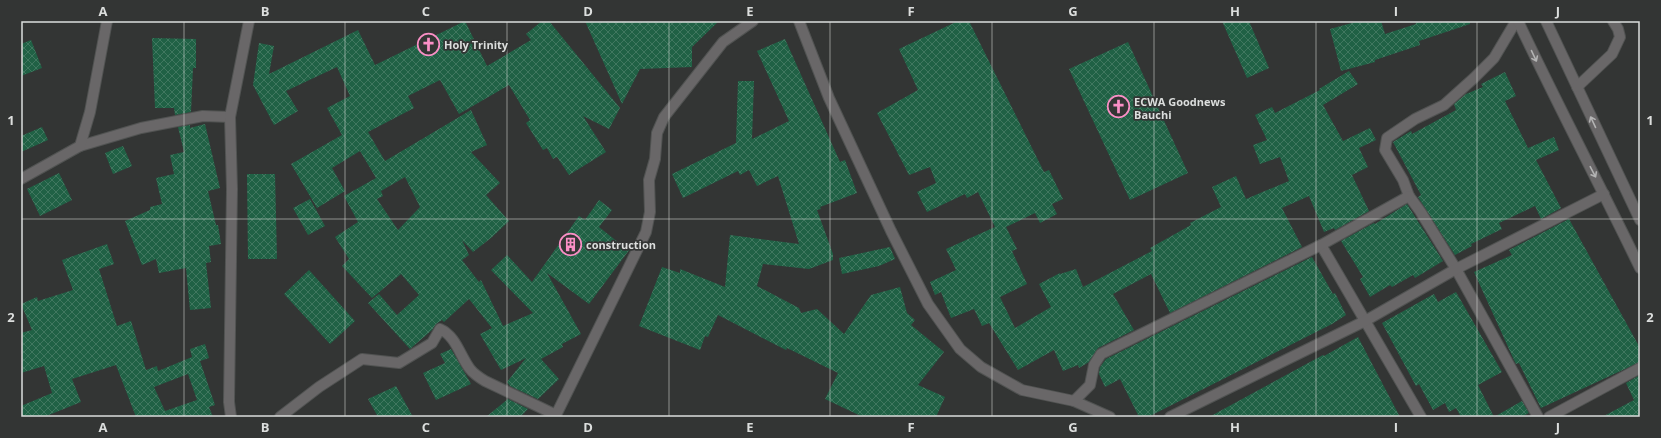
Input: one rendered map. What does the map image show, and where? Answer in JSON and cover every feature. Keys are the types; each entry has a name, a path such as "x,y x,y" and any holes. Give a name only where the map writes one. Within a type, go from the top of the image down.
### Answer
{"street":[{"path":"80,146 90,112 107,21"},
{"path":"231,417 229,402 232,189 230,117 249,21"},
{"path":"280,417 318,387 362,360 399,363 432,343 440,329 447,332 470,369 477,376 555,416 646,232 650,212 649,180 656,159 657,133 664,117 723,42 753,21"},
{"path":"799,21 829,98 891,231 928,304 960,349 981,367 1022,390 1074,401 1110,417"},
{"path":"1517,21 1640,268"},
{"path":"1517,21 1494,58 1474,78 1444,105 1415,119 1387,138 1385,150 1403,180 1409,196 1420,211 1456,270 1538,417"},
{"path":"1576,87 1612,54 1620,37 1618,29 1613,21"},
{"path":"1548,22 1576,87 1640,219"},
{"path":"21,179 80,146 142,128 203,116 230,117"},
{"path":"1170,417 1365,321 1456,270 1604,194"},
{"path":"1074,401 1090,385 1094,364 1100,354 1321,245 1409,196"},
{"path":"1321,245 1421,417"},
{"path":"1549,417 1640,368"}],"building":[{"path":"465,21 487,66 531,40 526,34 542,21 549,21 620,108 609,129 583,116 606,152 569,175 557,157 553,159 547,148 543,150 526,123 530,120 509,85 459,114 440,80 408,96 414,108 368,132 385,161 471,110 487,145 471,152 500,183 486,195 509,221 473,252 462,240 469,255 462,260 479,282 481,280 503,326 533,313 491,270 507,255 532,282 579,216 585,220 599,200 612,210 599,227 624,247 630,249 589,304 547,273 581,334 562,344 563,347 541,359 559,379 538,399 510,386 507,382 526,358 501,370 480,334 492,328 469,299 444,322 442,320 436,324 432,330 410,349 368,303 379,294 397,315 419,295 401,274 372,298 342,266 349,259 335,237 358,222 344,196 376,178 360,151 332,168 345,191 317,208 291,164 342,135 327,108 350,96 337,67 286,91 298,111 274,125 253,85 259,43 274,46 269,74 358,30 375,65","holes":["405,177 420,207 398,230 377,199 383,196 381,191"]},
{"path":"585,21 719,21 692,47 692,67 640,69 622,104"},
{"path":"958,21 969,21 1044,172 1049,170 1063,199 1052,204 1057,214 1040,223 1035,213 1006,227 1017,249 1012,251 1027,284 1000,297 1015,328 1051,307 1039,284 1060,273 1076,269 1083,287 1152,251 1150,248 1191,225 1190,223 1221,207 1212,187 1236,176 1246,199 1289,181 1280,157 1260,164 1253,145 1267,140 1255,115 1272,107 1275,113 1320,90 1319,89 1349,71 1358,84 1323,105 1343,141 1370,128 1376,140 1359,148 1368,167 1352,175 1369,211 1335,230 1334,228 1324,232 1309,196 1282,208 1302,247 1170,313 1151,274 1113,294 1134,330 1098,348 1089,362 1079,368 1078,365 1063,371 1054,350 1018,370 989,323 982,326 974,309 951,318 941,292 935,295 930,282 956,270 946,249 995,227 978,192 967,198 965,194 927,212 917,192 936,183 930,167 909,175 877,113 918,90 899,49"},
{"path":"1222,21 1249,21 1269,68 1247,78"},
{"path":"1359,21 1381,21 1385,34 1416,24 1415,21 1470,21 1470,24 1419,41 1420,45 1375,60 1375,62 1341,71 1330,29"},
{"path":"152,38 196,39 196,68 193,68 191,112 175,115 174,108 155,108"},
{"path":"785,39 840,162 845,160 857,193 820,207 821,209 817,210 833,254 833,260 809,269 763,264 757,286 799,308 801,313 817,309 844,334 871,295 900,287 907,313 915,320 911,325 944,352 918,385 945,397 936,417 863,417 825,399 838,373 787,348 786,350 718,315 708,337 705,336 700,350 639,326 662,267 680,273 680,269 725,287 730,235 799,244 778,176 757,186 749,170 740,175 738,171 683,198 672,174 736,143 738,81 754,81 752,139 789,121 757,51"},
{"path":"31,40 42,68 21,76 21,44"},
{"path":"1128,42 1188,173 1130,200 1069,69"},
{"path":"1505,72 1516,96 1505,101 1528,148 1554,137 1559,150 1536,160 1561,208 1541,219 1535,206 1499,223 1502,229 1471,244 1472,246 1455,255 1418,197 1421,195 1393,142 1411,131 1412,134 1456,110 1454,104 1466,94 1483,87 1481,84"},
{"path":"205,124 220,188 208,191 216,225 218,225 221,244 209,246 211,262 206,263 211,308 190,310 186,268 159,273 156,259 142,265 125,221 150,210 150,207 162,204 156,178 174,174 170,155 184,152 178,127 190,125 190,128"},
{"path":"42,127 48,140 21,152 21,136"},
{"path":"123,146 132,166 113,174 105,153"},
{"path":"59,173 72,200 40,216 27,189"},
{"path":"247,174 275,174 277,259 248,259"},
{"path":"310,199 325,226 308,235 293,208"},
{"path":"1407,204 1443,261 1415,278 1413,275 1392,287 1390,285 1370,297 1360,279 1363,277 1341,241 1374,223 1375,224"},
{"path":"1569,219 1640,348 1640,362 1541,408 1519,363 1516,364 1514,360 1474,272 1512,255 1509,250"},
{"path":"107,244 114,264 99,269 117,326 131,321 146,370 157,366 158,371 192,357 190,349 205,344 209,358 200,361 215,405 209,407 213,417 136,417 116,365 72,379 81,402 44,417 21,417 21,406 52,393 44,366 21,373 21,333 32,330 21,304 37,297 38,301 73,290 62,260","holes":["188,374 197,400 165,411 154,387"]},
{"path":"890,247 895,259 879,266 842,274 839,258"},
{"path":"1312,257 1333,294 1335,293 1346,315 1332,324 1148,417 1139,417 1120,379 1105,387 1099,374 1100,367 1106,359"},
{"path":"309,270 355,321 330,344 284,294"},
{"path":"1456,292 1502,372 1478,385 1494,417 1461,417 1456,408 1449,412 1445,403 1433,410 1419,384 1416,386 1382,323 1434,294 1438,302"},
{"path":"1358,337 1400,417 1209,417 1323,355 1324,356"},
{"path":"451,349 471,384 436,400 423,373 445,363 440,354"},
{"path":"1640,375 1640,417 1602,417 1634,400 1626,383"},
{"path":"396,386 413,417 378,417 368,399"},
{"path":"508,399 528,409 520,417 486,417"},
{"path":"1522,401 1529,413 1521,417 1494,417"}],"place":[{"name":"Holy Trinity","path":"429,44"},
{"name":"ECWA Goodnews Bauchi","path":"1118,107"},
{"name":"construction","path":"571,244"}]}
